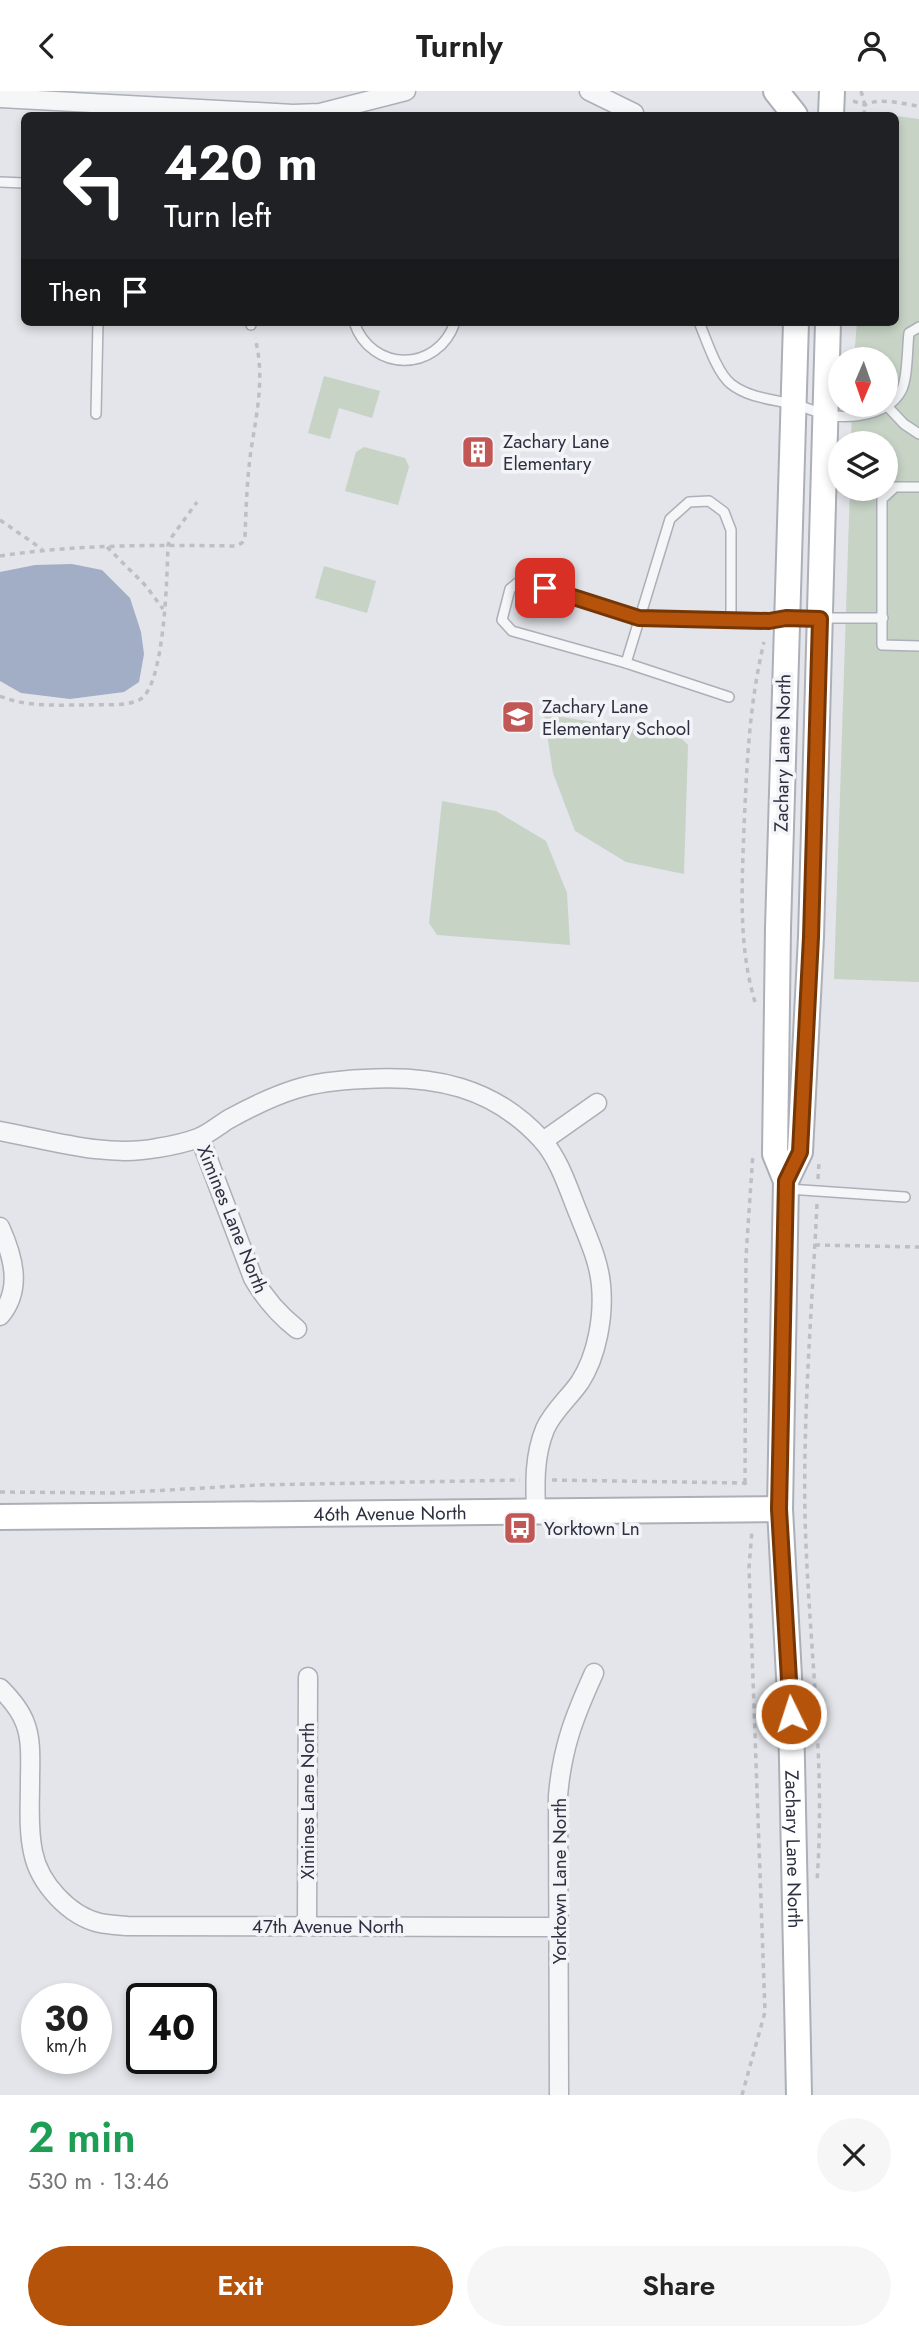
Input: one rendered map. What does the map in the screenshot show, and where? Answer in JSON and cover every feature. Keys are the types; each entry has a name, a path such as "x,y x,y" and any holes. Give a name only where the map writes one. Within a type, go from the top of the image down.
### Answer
{"street":[{"path":"324,112 406,91"},
{"path":"589,91 632,112"},
{"path":"776,91 793,112"},
{"path":"802,91 802,112"},
{"path":"0,99 65,108 216,112"},
{"name":"Zachary Lane North","path":"796,326 778,619 775,1154 786,1185 779,1509 791,1714 799,2095"},
{"name":"Zachary Lane North","path":"786,1185 800,1152 811,937 828,326"},
{"path":"0,1131 117,1151 155,1149 200,1137 263,1101 299,1088 335,1080 384,1078 446,1082 474,1091 498,1104 543,1141 564,1179 595,1256 601,1285 601,1309 593,1352 581,1380 546,1426 538,1450 536,1512"},
{"path":"543,1141 597,1103"},
{"name":"Ximines Lane North","path":"200,1137 253,1278 265,1299 280,1316 297,1329"},
{"path":"0,1227 14,1267 13,1289 6,1309 0,1316"},
{"name":"46th Avenue North","path":"0,1517 779,1509"},
{"name":"Yorktown Lane North","path":"559,2095 558,1796 568,1733 594,1673"},
{"name":"Ximines Lane North","path":"307,1925 308,1677"},
{"name":"47th Avenue North","path":"0,1688 11,1699 26,1724 30,1747 30,1822 33,1853 40,1871 52,1890 69,1907 98,1923 127,1926 558,1927"}],"lane":[{"path":"0,182 21,183"},
{"path":"96,414 98,326"},
{"path":"355,326 368,347 383,356 400,361 417,359 433,352 446,340 453,326"},
{"path":"701,326 730,383 755,397 828,415"},
{"path":"898,395 902,389 909,333 919,327"},
{"path":"897,417 919,434"},
{"path":"919,487 895,487 882,499 882,645 919,646"},
{"path":"626,663 670,519 689,502 709,501 724,512 731,530 731,620"},
{"path":"729,697 626,663 512,631 502,620 510,589 521,580 639,618 883,618"},
{"path":"786,1185 817,1191 905,1197"}],"path":[{"path":"860,91 864,112"},
{"path":"831,101 865,105 872,101 886,101 919,106"},
{"path":"0,556 106,546 236,546 242,543 245,537 247,484 259,410 260,358 252,326"},
{"path":"0,696 11,701 62,704 120,703 138,701 148,693 154,679 164,610 168,545 197,502"},
{"path":"0,520 44,550"},
{"path":"106,546 146,586 164,610"},
{"path":"758,1012 750,986 741,920 748,731 755,680 778,619"},
{"path":"742,2095 765,2013 749,1568 754,1509 745,1483 746,1256 754,1142"},
{"path":"817,1886 820,1779 804,1455 820,1151"},
{"path":"815,1245 919,1247"},
{"path":"0,1492 115,1493 257,1485 535,1480 745,1483"}],"green space":[{"path":"899,116 919,119 919,982 834,979 850,501 898,501 898,431 851,431 852,417 898,417 898,347 855,347 857,326 899,326"},
{"path":"324,376 380,391 372,418 339,408 330,439 308,433"},
{"path":"364,447 405,458 409,467 398,505 345,491 356,452"},
{"path":"324,566 376,581 367,613 315,598"},
{"path":"544,714 679,736 688,745 684,874 626,862 575,831 553,773"},
{"path":"442,801 496,811 546,841 567,893 570,945 437,935 429,923"}],"water":[{"path":"72,564 102,570 130,598 141,632 144,654 139,682 124,692 70,699 21,693 0,681 0,572 35,565"}],"place":[{"name":"Zachary Lane Elementary","path":"478,452"},
{"name":"Zachary Lane Elementary School","path":"518,717"},
{"name":"Yorktown Ln","path":"520,1528"}],"route":[{"path":"545,588 639,618 769,621 786,618 820,619 811,937 800,1152 786,1181 779,1509 791,1714"}]}
